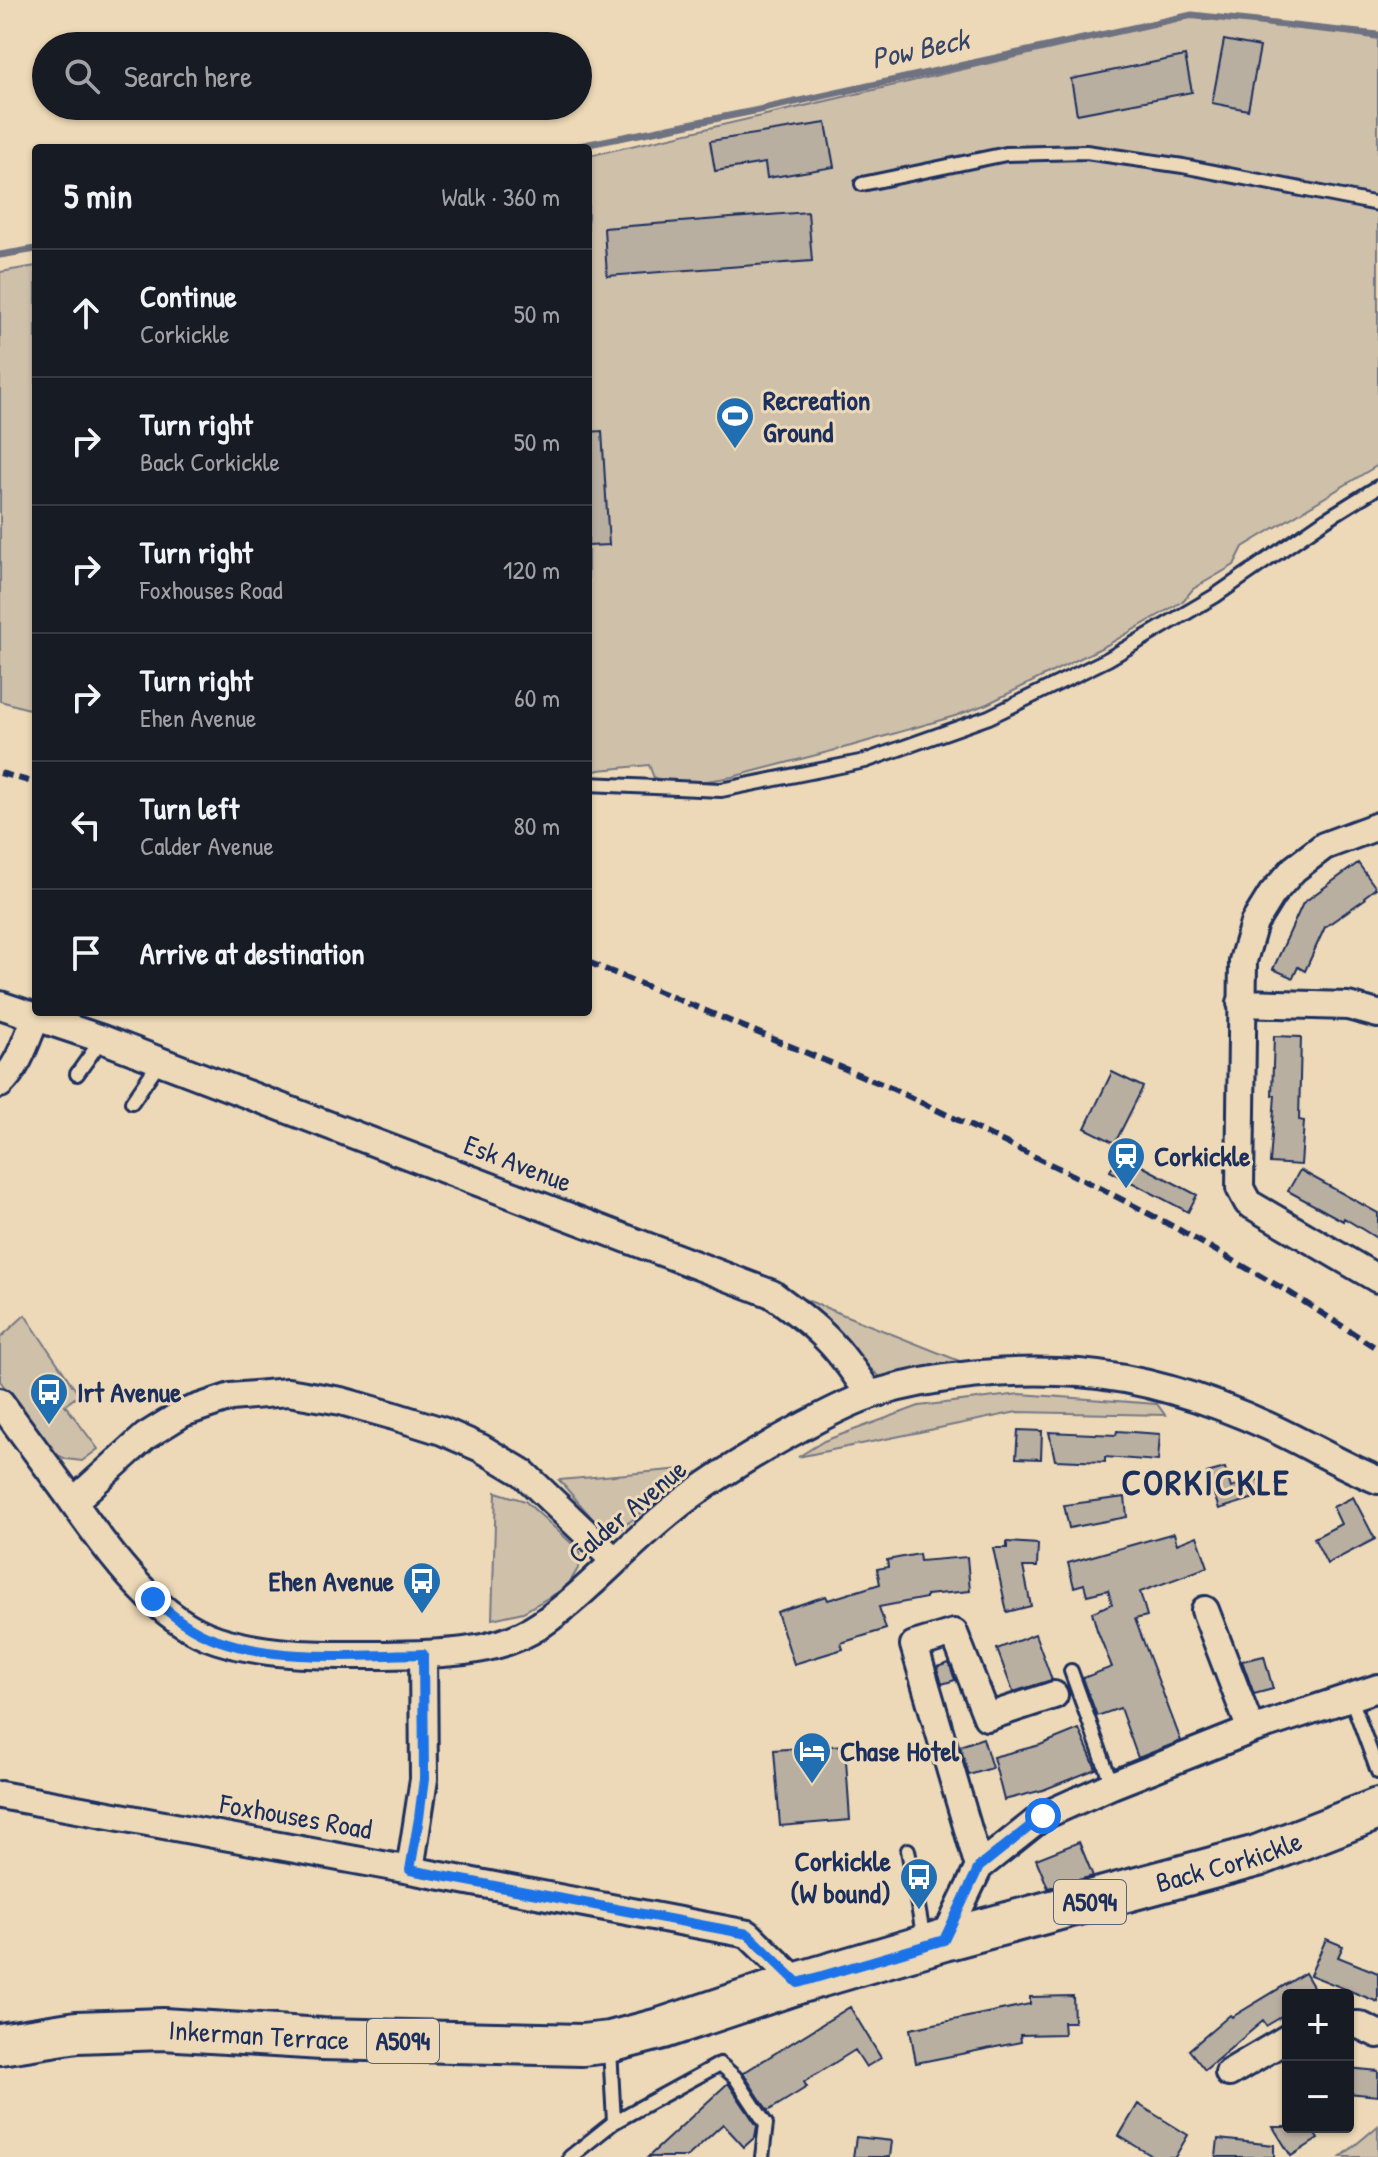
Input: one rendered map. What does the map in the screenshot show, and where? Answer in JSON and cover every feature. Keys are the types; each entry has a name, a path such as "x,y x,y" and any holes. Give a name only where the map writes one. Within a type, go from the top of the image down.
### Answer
{"main road":[{"name":"Back Corkickle","path":"798,1983 1257,1856 1378,1809"},
{"name":"Inkerman Terrace","path":"0,2044 77,2032 163,2029 337,2039 582,2045 610,2042 663,2028 798,1983"}],"street":[{"path":"1378,826 1324,846 1294,869 1272,894 1254,923 1243,961 1240,1188 1248,1203 1378,1279"},
{"path":"1241,1003 1348,1006 1378,1014"},
{"path":"0,1005 32,1016"},
{"path":"0,1084 10,1074 21,1054 36,1017 33,1016"},
{"name":"Esk Avenue","path":"36,1017 105,1040 772,1294 827,1338 870,1395"},
{"name":"Calder Avenue","path":"0,1402 128,1574 153,1599 180,1622 215,1639 289,1654 423,1654 499,1644 536,1628 567,1605 672,1510 722,1473 825,1415 870,1395 919,1383 1030,1372 1081,1373 1137,1382 1193,1397 1271,1427 1378,1480"},
{"path":"73,1502 146,1436 183,1413 231,1397 288,1392 341,1401 394,1416 442,1431 481,1448 523,1473 615,1561"},
{"path":"1205,1610 1251,1730"},
{"path":"979,1867 914,1645 954,1633 987,1717 1054,1695"},
{"path":"410,1870 424,1779 423,1654"},
{"path":"935,1944 979,1867 1043,1816 1251,1730 1378,1688"},
{"name":"Foxhouses Road","path":"0,1795 748,1934 798,1983"},
{"path":"1354,2025 1378,2034"},
{"path":"1229,2073 1282,2042"}],"lane":[{"path":"862,184 1006,154 1086,152 1183,166 1378,204"},
{"path":"592,784 721,790 865,761 989,717 1108,659 1215,596 1378,487"},
{"path":"77,1074 105,1040"},
{"path":"132,1102 160,1061"},
{"path":"1071,1671 1112,1785"},
{"path":"1351,1698 1378,1772"},
{"path":"908,1850 935,1944"},
{"path":"610,2042 614,2122"},
{"path":"570,2157 614,2122 720,2064 735,2077 766,2124 762,2157"}],"shaded area":[{"path":"1185,18 1276,22 1378,39 1378,465 1243,547 1234,565 1193,589 1183,601 1107,645 987,704 851,746 732,777 688,784 654,778 649,765 592,772 592,155"},
{"path":"32,267 32,710 0,701 0,272"},
{"path":"804,1299 962,1362 895,1378 880,1377 863,1362 849,1341"},
{"path":"25,1315 79,1395 65,1405 98,1449 82,1461 55,1454 0,1381 0,1338"},
{"path":"1020,1394 1157,1404 1165,1415 1017,1412 798,1457 824,1441 919,1406"},
{"path":"683,1469 651,1503 614,1533 598,1525 559,1480"},
{"path":"496,1492 525,1501 579,1550 580,1565 567,1587 523,1612 492,1619"},
{"path":"1378,2126 1378,2157 1341,2157"}],"building":[{"path":"1224,40 1260,47 1248,110 1212,103"},
{"path":"1185,56 1192,92 1077,114 1071,79"},
{"path":"826,123 834,167 767,178 765,163 715,171 710,141"},
{"path":"808,212 812,261 607,276 604,228"},
{"path":"602,431 609,545 592,546 592,432"},
{"path":"1358,863 1376,888 1325,927 1305,971 1298,967 1293,978 1273,969 1303,903"},
{"path":"1274,1036 1301,1037 1299,1120 1304,1121 1301,1165 1270,1163 1275,1095 1272,1095"},
{"path":"1112,1072 1143,1087 1115,1143 1085,1128"},
{"path":"1119,1154 1197,1195 1188,1212 1110,1171"},
{"path":"1300,1170 1378,1213 1378,1239 1344,1218 1343,1221 1288,1191"},
{"path":"1018,1430 1042,1431 1041,1459 1016,1458"},
{"path":"1117,1431 1160,1434 1158,1461 1105,1457 1105,1462 1055,1460 1049,1432 1116,1435"},
{"path":"1225,1468 1231,1488 1259,1479 1264,1495 1219,1509 1207,1473"},
{"path":"1125,1497 1127,1517 1069,1528 1064,1505"},
{"path":"1353,1497 1375,1539 1327,1564 1314,1538 1341,1524 1333,1507"},
{"path":"1174,1533 1177,1544 1197,1536 1208,1567 1140,1592 1147,1616 1135,1619 1181,1741 1138,1758 1120,1708 1097,1716 1083,1678 1112,1667 1092,1612 1112,1604 1108,1590 1087,1595 1084,1584 1074,1587 1068,1563"},
{"path":"1007,1542 1038,1544 1037,1567 1023,1567 1031,1606 1007,1612 993,1548 1007,1548"},
{"path":"919,1554 920,1561 967,1557 970,1591 926,1595 926,1598 879,1607 886,1629 841,1643 843,1649 794,1664 777,1612 826,1596 828,1600 880,1584 877,1569 888,1567 887,1560"},
{"path":"1035,1634 1052,1680 1013,1692 997,1649"},
{"path":"1264,1656 1273,1689 1254,1694 1242,1661"},
{"path":"949,1663 955,1680 942,1684 937,1667"},
{"path":"1079,1729 1096,1769 1043,1790 1004,1800 993,1757 1040,1745"},
{"path":"983,1738 992,1768 969,1775 960,1746"},
{"name":"Chase Hotel","path":"845,1745 850,1820 780,1826 774,1750"},
{"path":"1079,1842 1093,1876 1048,1888 1036,1859"},
{"path":"1326,1939 1343,1946 1338,1957 1378,1973 1378,2002 1354,1992 1354,1989 1345,1989 1310,1975"},
{"path":"1305,1973 1314,1989 1282,1989 1282,2017 1266,2026 1263,2021 1205,2070 1189,2050 1230,2015 1232,2017"},
{"path":"1073,1996 1074,2022 1063,2022 1064,2034 1020,2035 1021,2042 916,2063 910,2029 1030,2004 1030,1997"},
{"path":"850,2007 881,2058 866,2067 855,2050 804,2082 807,2087 768,2111 743,2073"},
{"path":"1354,2069 1378,2071 1378,2096 1354,2094"},
{"path":"728,2083 757,2126 755,2137 744,2147 723,2124 687,2157 648,2157"},
{"path":"1138,2104 1188,2135 1175,2157 1154,2157 1119,2136"},
{"path":"1273,2127 1282,2127 1282,2133 1314,2133 1318,2139 1291,2156"},
{"path":"856,2137 892,2141 890,2157 853,2157"},
{"path":"1218,2139 1274,2145 1274,2157 1216,2157"}],"waterway":[{"name":"Pow Beck","path":"589,144 1192,15 1378,35"},
{"name":"Pow Beck","path":"0,255 32,250"}],"railway":[{"path":"0,773 32,782"},
{"path":"592,964 891,1088 1100,1188 1287,1291 1378,1349"}],"place":[{"name":"Recreation Ground","path":"735,450"},
{"name":"Corkickle","path":"1126,1190"},
{"name":"Irt Avenue","path":"49,1426"},
{"name":"Ehen Avenue","path":"422,1615"},
{"name":"Chase Hotel","path":"812,1785"},
{"name":"Corkickle (W bound)","path":"919,1911"}],"district":[{"name":"CORKICKLE","path":"1206,1482"}],"route":[{"path":"153,1599 180,1622 215,1639 253,1649 289,1654 423,1654 424,1779 410,1870 748,1934 798,1983 944,1940 979,1867 1043,1816"}]}
